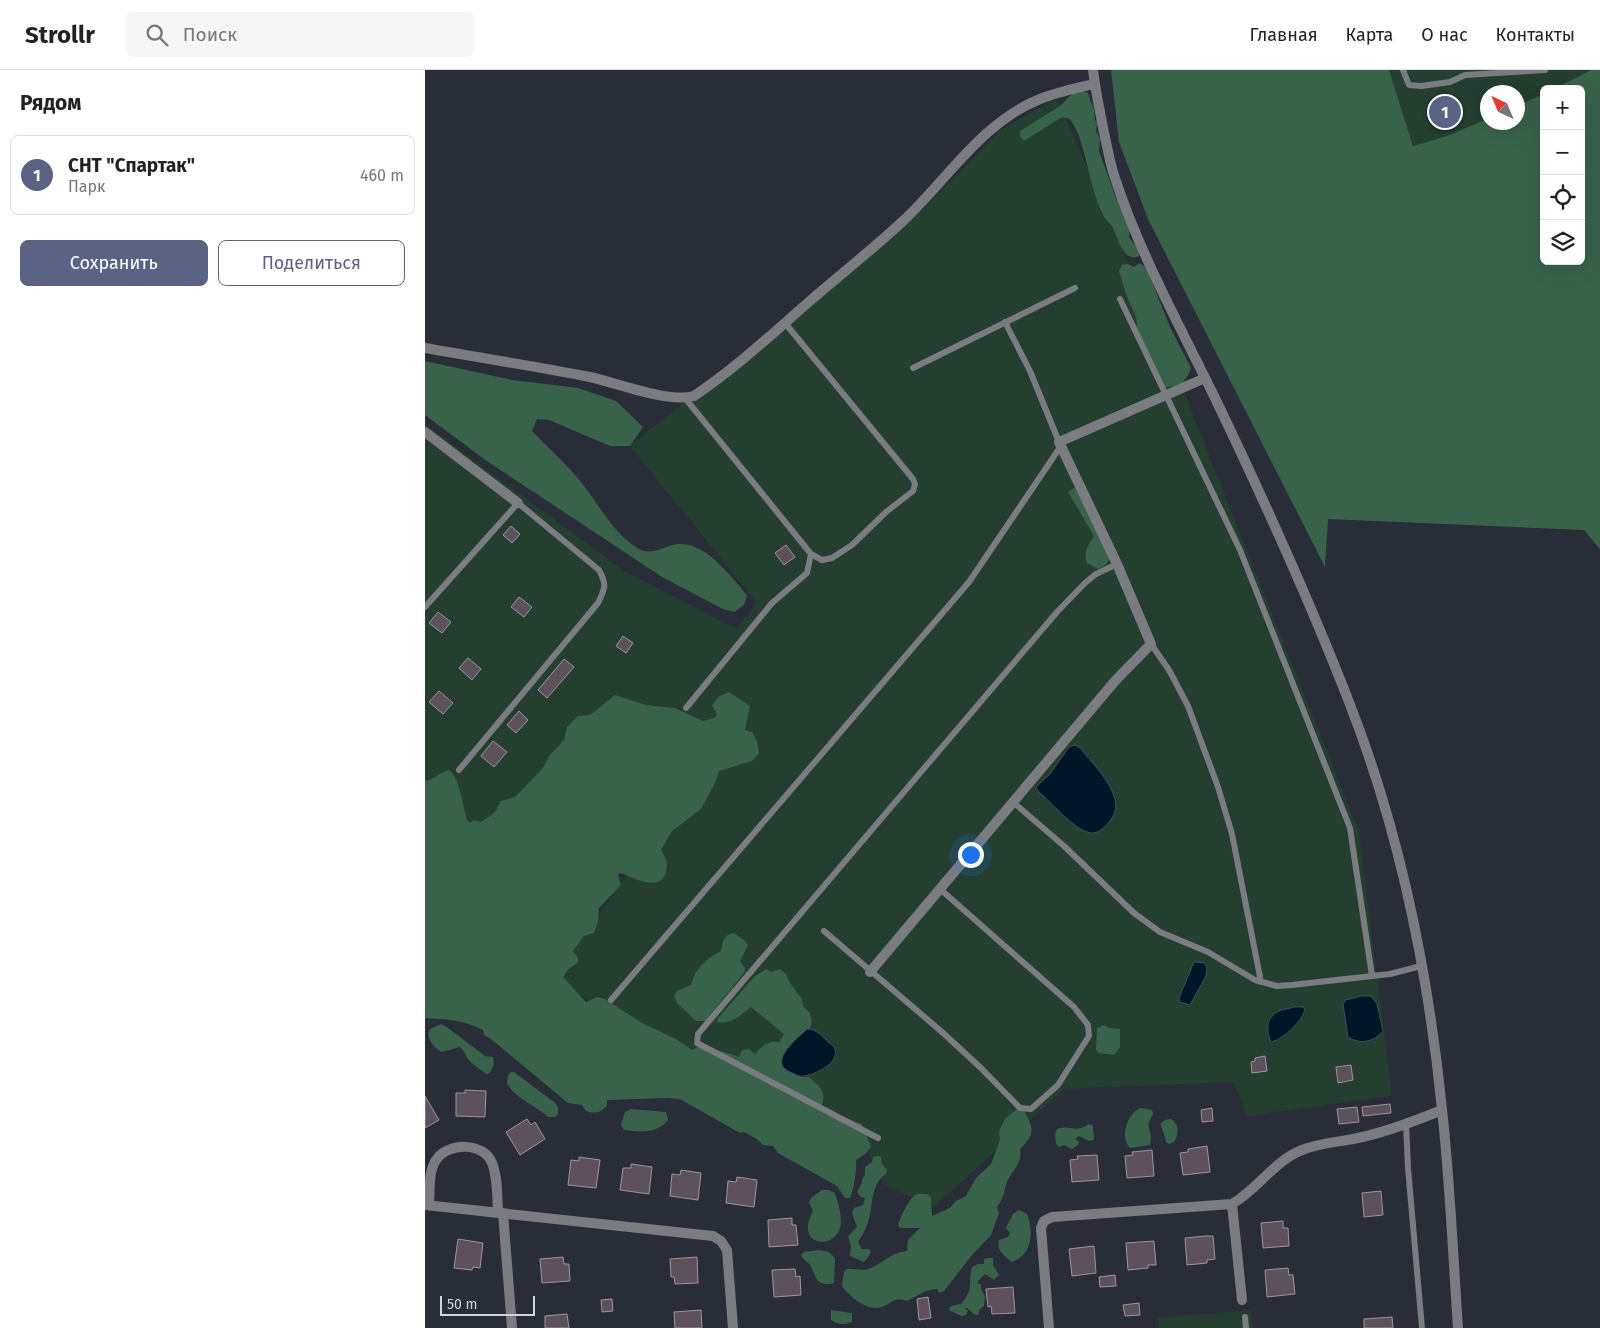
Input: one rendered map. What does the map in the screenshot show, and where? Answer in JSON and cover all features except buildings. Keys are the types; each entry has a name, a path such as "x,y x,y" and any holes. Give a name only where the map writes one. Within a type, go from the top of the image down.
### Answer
{"street":[{"path":"1093,70 1094,84 1115,179 1139,240 1247,465 1301,588 1350,703 1381,792 1403,872 1421,966 1443,1110 1458,1328"},
{"path":"425,348 590,377 669,397 685,398 694,396 727,372 885,238 912,213 970,150 999,124 1040,98 1094,84"},
{"path":"870,972 1115,681 1151,644 1117,564 1060,444 1205,378"},
{"path":"425,432 518,503"},
{"path":"1049,1328 1041,1228 1043,1221 1052,1217 1232,1204 1245,1196 1282,1162 1301,1150 1359,1138 1406,1124 1443,1110"},
{"path":"512,1328 500,1213 492,1162 487,1154 479,1150 469,1147 456,1147 444,1152 437,1159 432,1171 427,1205 500,1213 713,1236 721,1241 727,1250 733,1328"},
{"path":"1232,1204 1242,1300"}],"lane":[{"path":"1403,70 1409,85 1421,86 1450,82 1465,75 1545,70"},
{"path":"913,368 1075,288"},
{"path":"1120,299 1241,550 1349,828 1372,976"},
{"path":"685,398 811,554 822,560 833,558 852,545 886,512 913,491 915,484 906,469 785,322"},
{"path":"611,1000 969,582 1060,444 1030,371 1005,322"},
{"path":"425,607 518,503 599,570 604,580 605,590 598,603 459,770"},
{"path":"686,708 772,603 807,573 811,554"},
{"path":"878,1138 697,1043 698,1034 1057,612 1096,574 1117,564"},
{"path":"1151,644 1169,670 1188,706 1219,787 1232,834 1261,982"},
{"path":"1013,802 1064,846 1135,913 1160,932 1208,952 1255,980 1277,986 1390,974 1421,966"},
{"path":"824,931 942,1032 1020,1108 1031,1110 1058,1086 1089,1036 1088,1025 1074,1007 940,889"},
{"path":"1406,1124 1422,1328"},
{"path":"1245,1317 1246,1328"}],"green space":[{"path":"1111,70 1389,70 1413,146 1447,136 1480,122 1480,130 1525,130 1525,102 1540,96 1540,265 1585,265 1585,85 1562,85 1591,70 1600,70 1600,549 1584,530 1328,519 1325,567 1148,219 1119,142"},
{"path":"1389,70 1591,70 1562,85 1540,85 1540,96 1525,102 1525,85 1480,85 1480,122 1447,136 1413,146"},
{"path":"1075,91 1088,93 1097,123 1096,131 1100,139 1099,151 1116,198 1123,206 1127,216 1129,237 1139,250 1139,256 1129,256 1125,252 1112,226 1104,217 1096,197 1079,136 1070,119 1062,117 1024,141 1020,136 1020,131 1060,106"},
{"path":"1057,98 1176,372 1359,832 1392,1096 1247,1116 1233,1082 1064,1089 934,1207 884,1185 861,1136 552,981 716,748 610,704 475,836 425,819 425,424 624,571 737,629 757,603 630,446 915,217 1000,130"},
{"path":"1139,263 1146,267 1170,327 1191,368 1183,382 1175,386 1159,388 1138,336 1136,317 1127,297 1119,271 1122,265 1128,264 1134,267"},
{"path":"425,361 512,380 578,388 616,401 643,427 630,446 610,446 549,420 537,419 532,431 572,472 615,528 630,543 639,549 649,552 679,544 699,549 726,570 747,595 744,605 734,612 723,609 662,577 484,459 425,415"},
{"path":"1075,487 1110,554 1107,564 1098,569 1087,563 1087,549 1094,536 1068,492"},
{"path":"729,692 750,706 745,730 752,732 757,741 759,753 752,761 719,771 715,783 701,809 672,831 661,850 667,863 666,872 659,882 646,882 621,873 618,875 621,885 599,908 598,921 594,933 584,936 573,951 578,958 578,962 563,977 586,1002 597,997 605,999 642,1023 676,1039 692,1050 702,1045 739,1057 742,1050 749,1049 755,1054 766,1044 780,1042 784,1034 751,1007 731,1021 717,1022 718,1018 754,977 766,969 771,972 780,969 786,974 802,999 803,1006 810,1013 812,1021 810,1028 799,1038 797,1069 802,1077 809,1077 822,1090 823,1102 821,1108 826,1115 839,1116 862,1124 871,1147 856,1160 855,1179 850,1198 845,1198 837,1186 778,1153 773,1146 763,1145 757,1139 744,1132 740,1133 680,1099 607,1100 607,1106 602,1110 595,1113 586,1111 582,1105 568,1103 484,1035 483,1030 462,1022 425,1018 425,781 449,770 456,779 467,820 470,823 474,820 481,822 494,813 501,801 515,797 543,768 549,756 564,740 567,727 578,716 590,715 615,695 646,705 675,708 703,721 715,718 717,714 712,706 718,697"},
{"path":"734,933 748,945 740,961 745,968 744,973 705,1021 696,1021 677,1003 674,996 677,991 691,985 698,969 721,951 723,941 730,934"},
{"path":"441,1024 485,1056 493,1057 494,1064 488,1074 472,1063 460,1047 442,1052 433,1045 429,1039 430,1029"},
{"path":"1104,1025 1109,1028 1120,1029 1120,1047 1114,1055 1099,1053 1096,1050 1097,1028"},
{"path":"514,1072 554,1102 558,1107 558,1114 555,1117 548,1117 520,1098 507,1083 508,1075"},
{"path":"1140,1108 1152,1110 1153,1114 1148,1124 1151,1137 1150,1145 1130,1148 1125,1138 1126,1126 1131,1116"},
{"path":"631,1109 666,1112 668,1120 664,1125 653,1130 624,1130 621,1125 625,1112"},
{"path":"1017,1109 1025,1112 1030,1123 1031,1135 1020,1149 1020,1160 1008,1180 997,1207 999,1213 991,1235 972,1255 944,1291 939,1293 937,1289 929,1290 907,1301 899,1299 877,1308 860,1303 850,1295 842,1286 844,1272 847,1269 868,1269 896,1254 907,1251 908,1240 920,1228 900,1228 898,1225 908,1204 915,1195 928,1194 931,1198 932,1216 950,1208 956,1201 966,1196 976,1178 991,1164 1000,1140 999,1131 1005,1119"},
{"path":"1171,1119 1176,1124 1178,1133 1174,1142 1169,1144 1166,1142 1161,1123"},
{"path":"1089,1124 1093,1126 1094,1140 1089,1141 1079,1136 1075,1139 1079,1142 1078,1145 1072,1149 1064,1145 1059,1147 1056,1144 1055,1134 1057,1129 1076,1129"},
{"path":"879,1156 887,1170 874,1190 867,1225 858,1242 862,1249 871,1251 864,1262 850,1256 851,1246 848,1236 857,1227 852,1213 854,1208 863,1205 865,1198 861,1197 857,1192 865,1175 865,1167 872,1162 873,1157"},
{"path":"822,1190 829,1190 835,1193 841,1220 840,1228 836,1235 830,1240 823,1242 811,1237 808,1231 808,1222 813,1211 809,1203 811,1198"},
{"path":"1019,1210 1027,1214 1031,1235 1024,1254 1012,1262 1002,1253 998,1244 999,1240 1008,1237 1010,1233 1006,1228 1013,1214"},
{"path":"820,1250 829,1252 835,1258 834,1283 824,1284 818,1281 810,1265 801,1255 804,1252"},
{"path":"993,1258 993,1265 999,1275 994,1280 985,1274 978,1281 985,1296 984,1306 980,1309 978,1315 967,1308 965,1308 968,1311 966,1315 961,1316 949,1310 951,1306 961,1304 968,1294 972,1267 984,1264 984,1259"},
{"path":"831,1310 852,1313 852,1322 841,1324 834,1322 831,1320"},
{"path":"1251,1310 1252,1328 1159,1328 1158,1318"}],"water":[{"path":"1075,745 1080,748 1100,772 1113,792 1115,799 1116,808 1112,819 1102,829 1094,833 1085,831 1071,822 1036,787 1050,774 1069,747"},
{"path":"1194,962 1204,963 1207,968 1206,976 1190,1005 1180,1002 1179,998"},
{"path":"1361,996 1371,996 1377,1004 1383,1031 1375,1038 1362,1042 1348,1037 1343,1004 1346,1000"},
{"path":"1303,1007 1305,1010 1300,1020 1286,1034 1271,1042 1268,1033 1269,1021 1279,1011"},
{"path":"807,1029 814,1030 822,1035 834,1047 836,1054 829,1064 817,1072 799,1076 788,1071 783,1066 783,1055 792,1043"}],"place":[{"name":"СНТ \"Спартак\"","path":"1445,112"}]}
